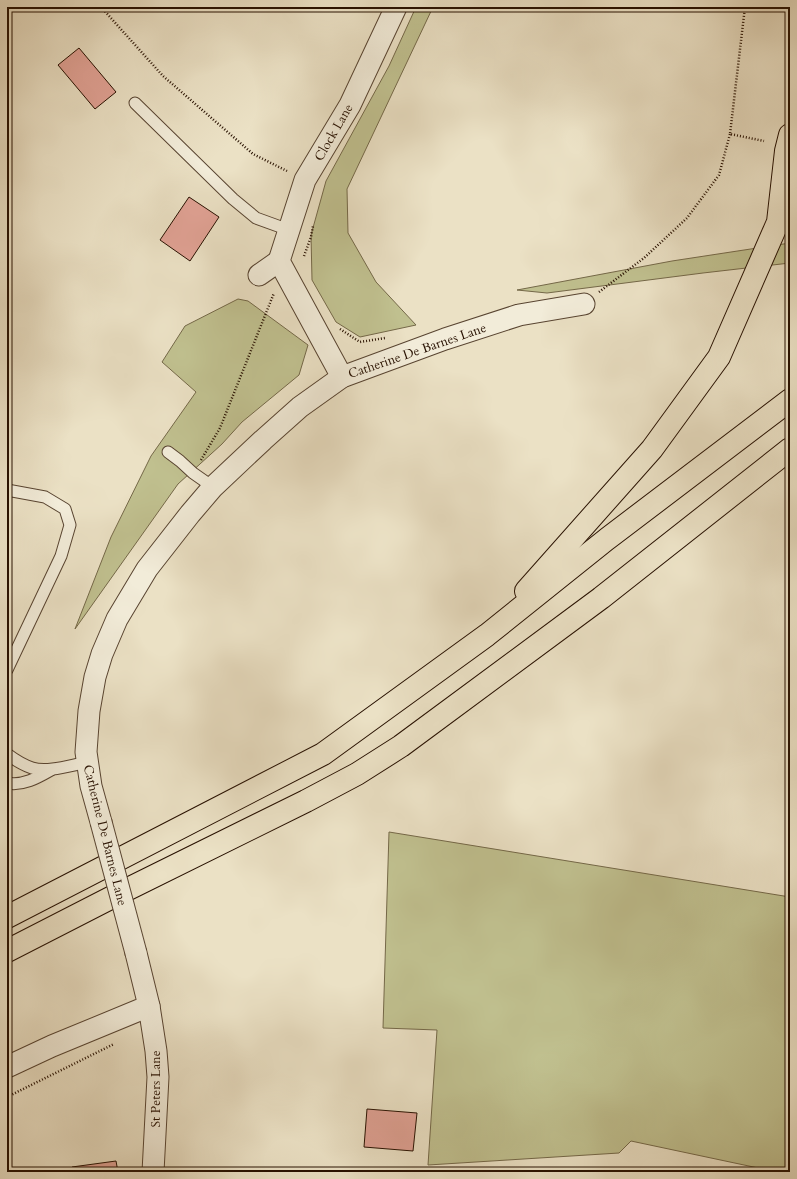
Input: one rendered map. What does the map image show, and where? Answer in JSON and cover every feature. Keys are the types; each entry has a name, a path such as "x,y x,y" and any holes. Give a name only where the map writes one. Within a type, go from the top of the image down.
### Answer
{"highway":[{"path":"487,635 652,449 718,357 778,222 786,151 790,135"},
{"path":"7,917 323,754 487,635 608,539 790,400"},
{"path":"7,951 306,801 357,774 401,746 601,598 790,449"}],"street":[{"name":"Clock Lane","path":"279,261 305,180 350,105 396,7"},
{"path":"259,275 279,261 342,377"},
{"name":"Catherine De Barnes Lane","path":"149,1006 91,786 86,752 95,676 102,654 117,620 147,569 213,487 300,407 342,377 445,339 519,315 584,304"},
{"path":"7,1067 52,1046 149,1006"},
{"name":"St Peters Lane","path":"149,1006 156,1051 158,1077 154,1172"}],"lane":[{"path":"135,103 233,199 256,218 289,230"},
{"path":"168,452 193,473 213,487"},
{"path":"7,490 45,497 66,509 70,525 61,556 7,670"},
{"path":"7,754 22,764 43,770 88,762"},
{"path":"7,783 14,784 36,779 53,769"}],"path":[{"path":"101,7 163,76 253,154 305,180"},
{"path":"584,304 644,258 687,218 719,175 730,134 745,7"},
{"path":"730,134 764,141"},
{"path":"193,473 220,428 276,287"},
{"path":"340,329 360,342 390,338"},
{"path":"7,1097 115,1043"}],"green space":[{"path":"416,7 433,7 347,189 348,233 376,282 416,325 360,337 336,322 312,280 311,235 326,181 389,66"},
{"path":"790,243 790,263 547,293 517,290 672,261"},
{"path":"238,299 248,301 308,345 299,375 242,422 222,444 178,484 75,629 111,537 151,456 196,392 162,362 185,326"},
{"path":"389,832 790,897 790,1172 777,1172 631,1141 619,1153 428,1165 437,1030 383,1028"}],"building":[{"path":"79,48 116,92 95,109 58,65"},
{"path":"189,197 219,217 190,261 160,240"},
{"path":"367,1109 417,1113 413,1151 364,1147"},
{"path":"116,1161 118,1172 72,1172 72,1167"},
{"path":"7,1170 28,1170 28,1172 7,1172"}]}
